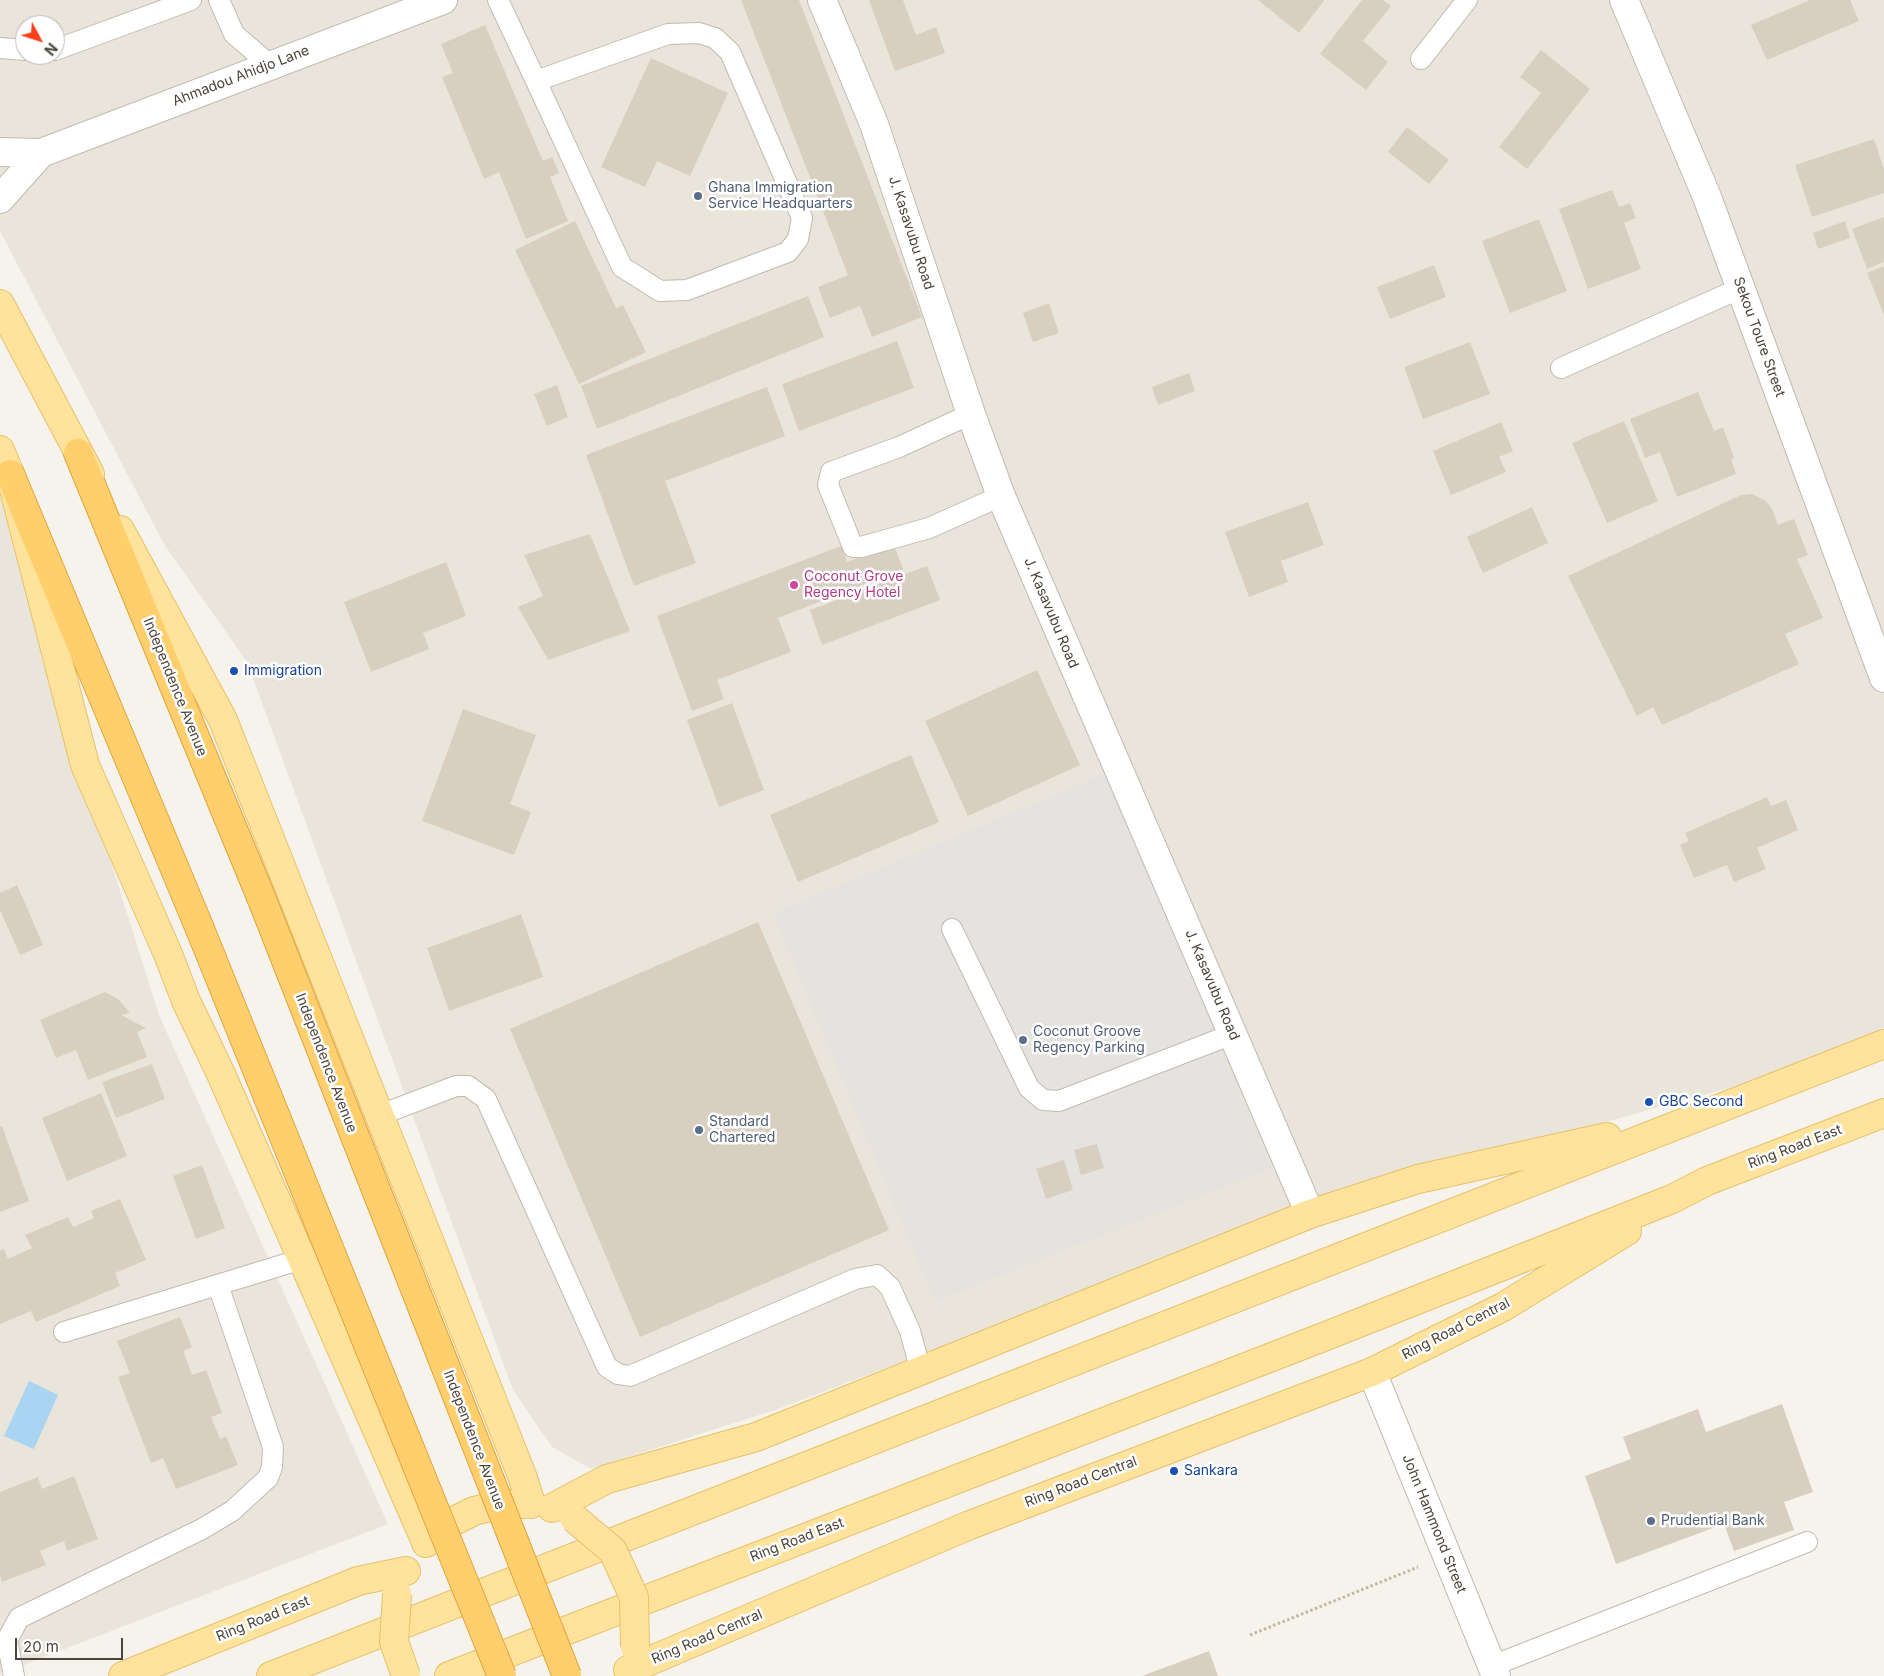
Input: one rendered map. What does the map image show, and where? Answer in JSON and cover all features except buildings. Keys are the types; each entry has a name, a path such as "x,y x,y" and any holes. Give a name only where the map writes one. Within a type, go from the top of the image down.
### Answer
{"highway":[{"name":"Independence Avenue","path":"78,453 263,902 567,1676"},
{"path":"10,474 200,929 502,1676"}],"main road":[{"name":"Independence Avenue","path":"0,304 78,453 223,720 523,1478 552,1510"},
{"path":"0,450 10,474 85,765 168,954 186,1001 221,1074 426,1542"},
{"path":"271,1676 1884,1044"},
{"name":"Ring Road East","path":"449,1676 1326,1336 1672,1199 1707,1182 1884,1113"},
{"path":"552,1510 606,1478 756,1437 1310,1214 1418,1179 1694,1117"},
{"name":"Ring Road Central","path":"629,1664 970,1525 1372,1372 1503,1307 1707,1182"},
{"path":"406,1676 394,1642 402,1583 426,1542 448,1524 474,1511 502,1504 552,1510 613,1551 634,1597 629,1664"},
{"name":"Ring Road East","path":"123,1676 358,1581 402,1583"}],"street":[{"name":"Ahmadou Ahidjo Lane","path":"41,153 443,0"},
{"name":"J. Kasavubu Road","path":"822,0 874,124 971,414 1001,496 1310,1214"},
{"name":"Sekou Toure Street","path":"1624,0 1707,197 1884,678"},
{"path":"0,152 41,153"},
{"path":"0,199 41,153"},
{"name":"John Hammond Street","path":"1372,1372 1494,1671"}],"lane":[{"path":"65,46 191,0"},
{"path":"218,0 234,34 270,65"},
{"path":"498,0 622,267 660,291 687,290 788,252 798,239 802,218 730,52 715,38 699,33 668,34 536,81"},
{"path":"1421,59 1467,0"},
{"path":"0,48 15,49"},
{"path":"1561,368 1741,288"},
{"path":"971,414 899,446 831,472 828,485 853,547 861,547 929,528 1001,496"},
{"path":"952,929 1029,1088 1043,1100 1059,1101 1233,1034"},
{"path":"380,1115 456,1086 468,1086 486,1099 607,1367 618,1374 630,1376 856,1279 877,1275 890,1287 910,1331 921,1372"},
{"path":"64,1332 302,1259"},
{"path":"14,1676 7,1640 19,1618 202,1530 232,1511 268,1478 272,1467 273,1447 218,1285"},
{"path":"1494,1671 1807,1542"}],"path":[{"path":"1250,1635 1446,1555"}],"shaded area":[{"path":"0,0 1884,0 1884,1028 1737,1086 1349,1192 778,1409 591,1469 552,1447 513,1390 247,662 164,544 0,231"},
{"path":"0,496 72,725 103,837 159,1015 388,1524 0,1674"},
{"name":"Coconut Groove Regency Parking","path":"1107,773 1272,1168 935,1302 773,913"}],"water":[{"path":"29,1381 58,1395 34,1449 4,1436"}],"place":[{"name":"Ghana Immigration Service Headquarters","path":"698,196"},
{"name":"Coconut Grove Regency Hotel","path":"794,585"},
{"name":"Immigration","path":"234,671"},
{"name":"Coconut Groove Regency Parking","path":"1023,1040"},
{"name":"GBC Second","path":"1649,1102"},
{"name":"Standard Chartered","path":"699,1130"},
{"name":"Sankara","path":"1174,1471"},
{"name":"Prudential Bank","path":"1651,1521"}]}
